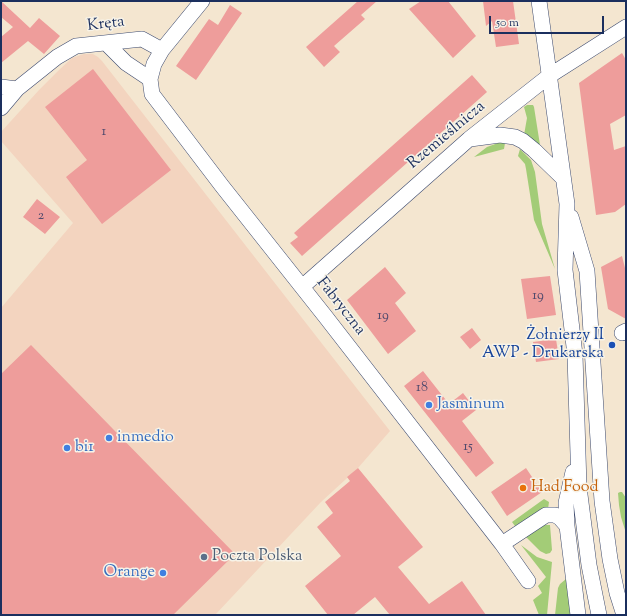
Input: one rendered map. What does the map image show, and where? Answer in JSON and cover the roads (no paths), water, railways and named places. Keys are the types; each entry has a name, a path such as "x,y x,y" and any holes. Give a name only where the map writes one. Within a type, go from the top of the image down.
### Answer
{"street":[{"path":"107,44 126,63 150,79 154,64 162,50 202,1"},
{"path":"539,1 567,204 587,271 602,501 611,564 617,594 624,615"},
{"name":"Rzemieślnicza","path":"302,288 469,139 549,76 626,27"},
{"name":"Kręta","path":"1,108 17,89 57,57 76,46 107,44 142,39 162,50"},
{"name":"Fabryczna","path":"150,79 152,94 222,186 502,544 528,580"},
{"path":"1,87 17,89"},
{"path":"469,139 500,134 515,137 534,150 563,178"},
{"path":"567,204 565,270 574,355 579,487 589,565 599,615"},
{"path":"577,456 566,503 567,526 578,615"},
{"path":"502,544 546,515 555,515 567,526"},
{"path":"611,564 626,577"}],"place":[{"name":"Żołnierzy II AWP - Drukarska","path":"612,345"},
{"name":"Jasminum","path":"429,405"},
{"name":"inmedio","path":"109,438"},
{"name":"bi1","path":"67,448"},
{"name":"Had Food","path":"523,488"},
{"name":"Poczta Polska","path":"204,557"},
{"name":"Orange","path":"163,573"}]}
